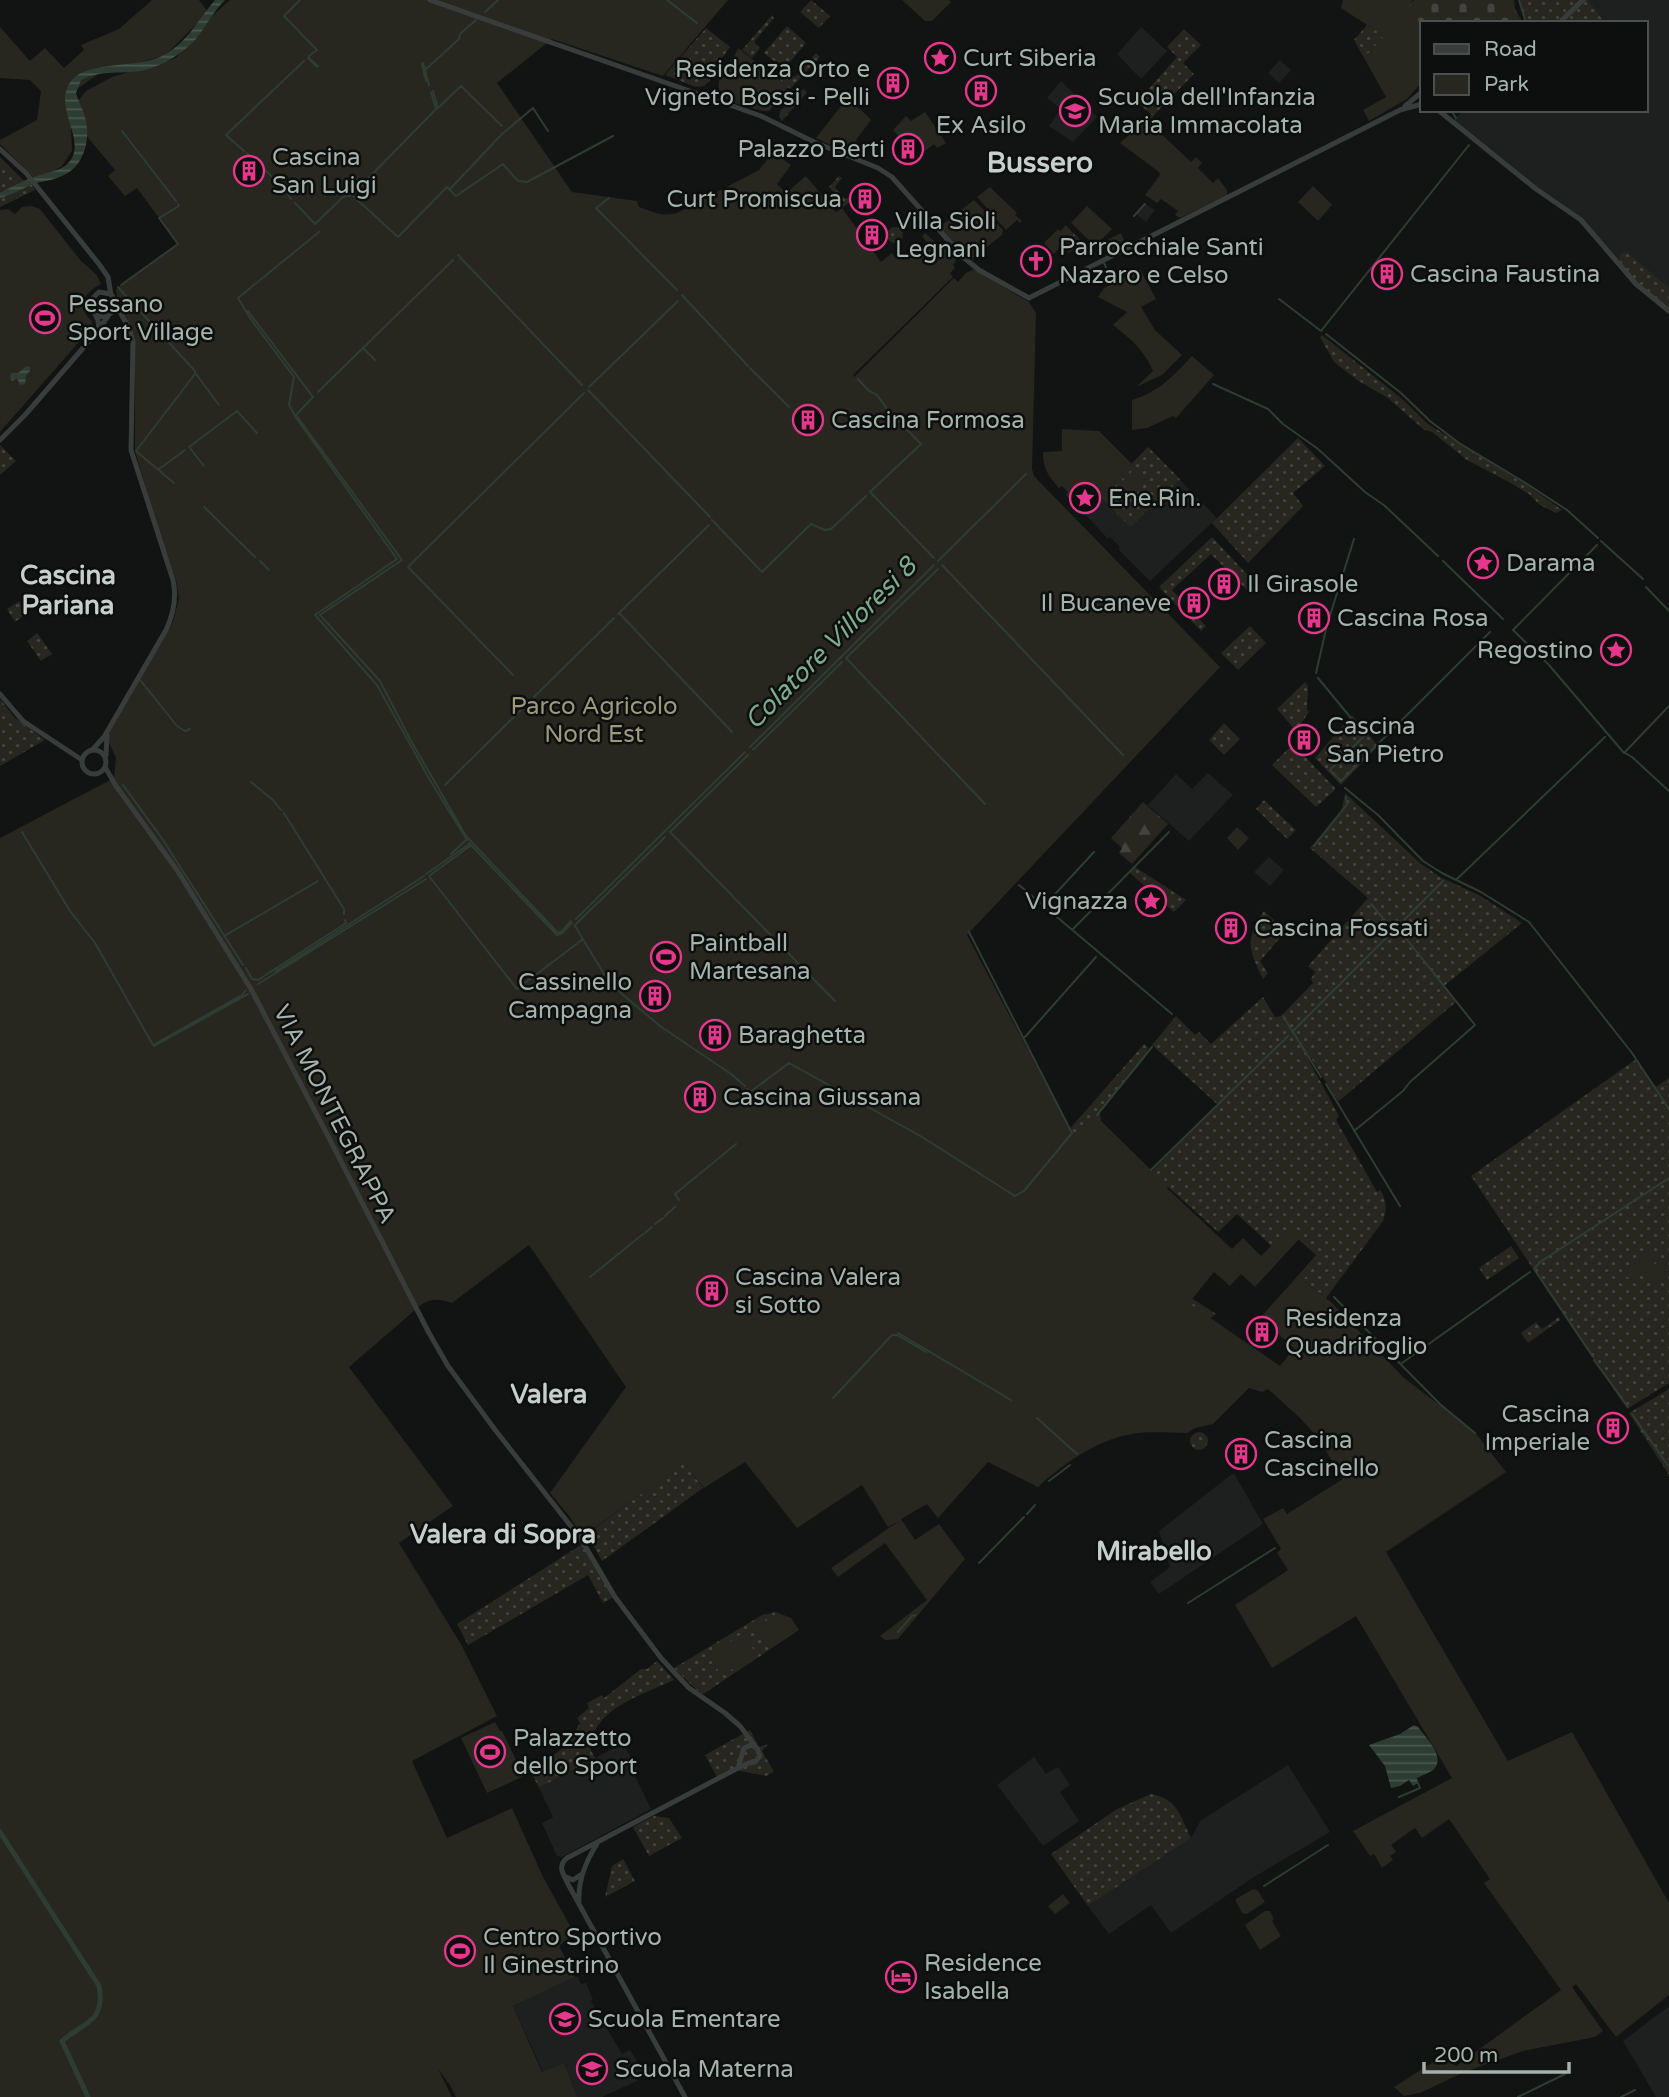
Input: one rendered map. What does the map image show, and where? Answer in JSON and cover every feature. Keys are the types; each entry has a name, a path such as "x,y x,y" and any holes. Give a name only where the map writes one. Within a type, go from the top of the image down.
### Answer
{"street":[{"path":"430,0 761,116 888,174 963,257 1028,298 1400,110 1420,105"},
{"path":"1561,21 1583,0"},
{"path":"1400,110 1420,94"},
{"path":"1440,112 1536,189 1581,220 1636,284 1669,311"},
{"path":"1447,112 1456,125"},
{"path":"0,149 26,173 109,279 111,295 128,327 134,347 131,448 173,580 175,601 166,630 102,741 82,760"},
{"path":"103,269 107,279 103,292"},
{"path":"97,332 99,324 91,307 92,300 96,294 103,292 111,295"},
{"path":"0,440 97,332 116,305"},
{"path":"95,314 120,318 128,327"},
{"path":"0,694 23,721 82,760 87,772 98,773 105,767 109,729"},
{"path":"66,748 99,750 106,757"},
{"name":"VIA MONTEGRAPPA","path":"105,767 164,852 248,985 438,1350 459,1382 581,1539 615,1597 663,1660 690,1688 731,1718"},
{"name":"VIA MONTEGRAPPA","path":"98,773 116,786"},
{"path":"685,2097 562,1873 562,1864 567,1858 738,1768 755,1762 760,1757 759,1751 731,1718"},
{"path":"731,1718 747,1746"},
{"path":"747,1746 755,1746"},
{"path":"738,1768 747,1746"},
{"path":"743,1758 749,1763"},
{"path":"562,1873 571,1880 578,1879 598,1843"},
{"path":"567,1858 578,1859 583,1866 579,1897 581,1907"}],"shaded area":[{"path":"215,0 225,0 196,39 173,58 145,70 96,74 81,80 76,93 84,114 87,141 76,166 59,177 0,198 0,193 65,166 72,157 75,147 65,102 66,91 72,80 89,70 138,63 169,52 184,39"},
{"path":"1588,0 1669,0 1669,310 1660,305 1584,223 1536,189 1452,121 1463,112 1648,112 1648,21 1602,21"},
{"path":"1141,27 1167,51 1141,79 1117,54"},
{"path":"1280,60 1291,70 1279,83 1268,73"},
{"name":"Scuola dell'Infanzia Maria Immacolata","path":"1061,81 1097,117 1073,142 1049,126 1061,109 1047,98"},
{"path":"1144,203 1155,210 1146,222 1135,213"},
{"path":"27,366 30,371 26,375 25,384 20,385 17,378 12,381 11,373 18,373"},
{"path":"1148,447 1217,518 1150,581 1119,550 1119,546 1110,537 1107,538 1084,513"},
{"path":"1208,773 1233,795 1189,841 1148,805 1176,774 1192,789"},
{"path":"1269,857 1284,870 1270,886 1254,872"},
{"path":"1232,1474 1263,1524 1159,1594 1150,1582 1170,1567 1159,1531"},
{"path":"1414,1725 1433,1747 1438,1758 1437,1764 1434,1769 1417,1778 1418,1783 1413,1786 1409,1780 1391,1788 1385,1766 1369,1745 1400,1734"},
{"path":"623,1743 637,1770 634,1774 651,1809 562,1857 557,1856 542,1823 553,1817 539,1788"},
{"path":"1034,1757 1046,1774 1058,1767 1070,1785 1060,1792 1079,1821 1043,1846 997,1785"},
{"path":"1288,1765 1330,1832 1254,1877 1171,1933 1151,1905 1109,1934 1088,1906 1191,1838 1200,1821"},
{"path":"578,1977 581,1984 586,1983 593,2000 591,2001 622,2054 630,2050 639,2064 652,2068 654,2073 602,2097 577,2097 564,2063 543,2072 513,2006"},
{"path":"1669,2006 1669,2097 1656,2097 1623,2041"}],"green space":[{"path":"152,0 199,0 208,12 163,56 100,73 74,91 72,151 62,166 51,173 34,178 0,144 0,140 37,120 41,91 30,80 0,78 0,27 30,61 45,48 64,68 84,50 81,45 119,29"},
{"name":"Parco Agricolo Nord Est","path":"230,0 728,0 663,76 552,39 497,83 572,192 637,201 639,207 658,213 677,213 759,170 773,152 791,165 777,184 786,193 806,176 836,212 842,208 881,262 892,253 895,257 902,251 906,256 919,248 923,250 929,245 922,236 925,233 942,248 947,244 958,257 953,265 955,268 950,273 953,277 853,375 854,377 954,278 958,282 974,269 1029,302 1036,313 1034,476 1220,667 967,935 1074,1137 1095,1121 1232,1249 1243,1238 1261,1256 1291,1226 1299,1239 1255,1287 1241,1274 1230,1286 1214,1272 1189,1303 1280,1366 1294,1348 1260,1318 1311,1261 1314,1267 1303,1280 1331,1302 1404,1378 1474,1431 1506,1472 1386,1552 1508,1761 1572,1732 1669,1903 1669,1995 1616,2037 1576,1984 1572,1987 1603,2031 1595,2037 1523,2051 1462,2073 1420,2093 1404,2096 1394,2087 1446,2054 1456,2066 1561,1990 1484,1883 1490,1879 1449,1819 1422,1838 1415,1828 1391,1845 1396,1852 1390,1856 1393,1860 1382,1868 1374,1854 1370,1856 1353,1831 1452,1778 1356,1616 1272,1668 1235,1605 1288,1570 1277,1553 1281,1549 1263,1519 1283,1508 1287,1514 1343,1479 1318,1438 1268,1389 1262,1392 1249,1388 1213,1424 1195,1428 1187,1433 1139,1433 1106,1441 1070,1461 1038,1487 988,1462 938,1518 927,1504 901,1519 915,1540 939,1524 965,1559 898,1639 885,1640 880,1636 927,1600 885,1543 838,1577 831,1568 899,1521 888,1527 862,1485 797,1528 745,1462 704,1488 684,1463 582,1537 550,1493 626,1387 529,1245 452,1303 437,1300 422,1304 349,1367 453,1506 399,1543 462,1646 497,1716 412,1761 447,1838 512,1808 543,1877 574,1933 559,1946 575,1977 513,2006 542,2072 564,2063 577,2097 456,2097 438,2069 452,2097 0,2097 0,838 114,778 116,758 107,738 173,622 179,598 176,580 135,451 135,340 133,330 118,307 116,289 178,244 137,188 125,196 108,176 115,170 79,127 77,102 86,91 112,77 176,58 203,24"},
{"path":"811,0 830,16 819,28 800,12"},
{"path":"902,0 951,2 932,21 925,21"},
{"path":"1343,0 1413,0 1409,4 1420,24 1420,84 1407,99 1369,121 1363,110 1386,97 1364,58 1384,36 1341,8"},
{"path":"1415,0 1514,0 1515,9 1522,21 1420,21 1420,25 1408,4"},
{"path":"1519,0 1588,0 1603,21 1526,21"},
{"path":"772,15 774,18 754,42 760,48 752,58 742,50"},
{"path":"1367,25 1385,36 1364,58 1354,40"},
{"path":"787,26 806,43 784,69 764,53"},
{"path":"706,28 730,47 713,71 709,82 696,87 665,75"},
{"path":"1184,29 1201,45 1183,63 1194,74 1153,116 1137,102 1177,57 1167,47"},
{"path":"738,48 788,87 785,90 787,93 769,111 735,103 721,94 720,78"},
{"path":"816,53 820,57 790,89 780,81 789,73 795,77"},
{"path":"803,89 807,92 782,121 779,117 780,111"},
{"path":"848,97 871,120 856,140 858,143 853,151 847,153 816,138"},
{"path":"925,112 946,143 937,148 934,144 921,154 905,134 899,137 893,130 906,116 911,121"},
{"path":"1151,115 1158,122 1154,127 1191,162 1196,157 1202,163 1198,168 1213,183 1218,178 1227,190 1227,195 1180,218 1175,215 1178,211 1161,199 1157,203 1145,195 1160,175 1159,172 1120,143"},
{"path":"0,157 35,190 0,207"},
{"path":"839,176 842,178 835,187 845,199 861,190 858,187 852,191 858,186 864,190 842,208 840,207 844,203 829,187"},
{"path":"1313,186 1332,205 1318,221 1298,202"},
{"path":"990,187 1017,213 1015,215 1022,221 1020,223 1017,220 1006,230 977,197"},
{"path":"974,200 1003,230 1002,235 972,259 967,258 938,228"},
{"path":"1087,206 1112,229 1095,246 1071,223"},
{"name":"Pessano Sport Village","path":"22,207 40,209 81,261 97,275 101,284 92,289 83,306 93,326 0,432 0,210 8,209 15,214"},
{"path":"1066,225 1073,233 1054,254 1044,243"},
{"path":"895,227 901,229 901,241 895,243 889,241 887,235 889,229"},
{"path":"1073,233 1082,241 1069,253 1061,244"},
{"path":"1121,233 1126,244 1108,253 1103,242"},
{"path":"1626,252 1669,288 1669,311 1659,305 1618,261 1621,254"},
{"path":"1140,269 1156,299 1141,307 1155,330 1182,355 1162,375 1136,387 1153,371 1136,345 1113,325 1127,312 1098,297 1104,288"},
{"path":"1322,335 1401,398 1428,424 1562,510 1556,513 1540,505 1530,495 1467,460 1432,432 1423,429 1388,398 1357,380 1334,362 1320,337"},
{"path":"1192,356 1214,375 1176,418 1173,416 1147,428 1132,430 1132,400 1158,388"},
{"path":"1062,429 1099,431 1132,464 1084,513 1066,495 1068,492 1055,483 1044,463 1043,452 1062,451"},
{"path":"1298,438 1325,466 1293,493 1303,506 1248,563 1212,523"},
{"path":"0,445 16,461 0,475"},
{"path":"1148,447 1180,479 1130,527 1100,496"},
{"path":"1132,471 1143,481 1123,501 1113,491"},
{"path":"1212,537 1258,586 1250,593 1211,554 1172,590 1206,626 1201,631 1159,587"},
{"path":"19,601 27,613 15,622 7,609"},
{"path":"1250,626 1266,643 1238,670 1221,653"},
{"path":"37,633 52,654 41,661 27,641"},
{"path":"1305,682 1308,686 1309,712 1296,731 1277,709"},
{"path":"0,699 14,717 45,740 0,766"},
{"path":"1352,715 1378,746 1341,785 1315,758"},
{"path":"1224,723 1240,739 1224,755 1209,740"},
{"path":"1293,744 1335,788 1316,807 1272,765"},
{"path":"1345,793 1421,864 1442,878 1479,895 1522,923 1444,986 1456,1002 1340,1100 1338,1101 1311,1058 1308,1059 1339,1116 1336,1120 1377,1192 1380,1190 1386,1205 1383,1221 1326,1298 1298,1276 1316,1255 1297,1238 1281,1255 1237,1214 1218,1232 1167,1186 1169,1194 1096,1126 1088,1127 1033,1188 1040,1199 1216,1314 1208,1320 1018,1188 1144,1044 1148,1048 1146,1056 1100,1112 1101,1121 1152,1171 1218,1105 1152,1045 1176,1016 1195,1035 1199,1032 1211,1044 1263,997 1275,1017 1281,1016 1313,983 1311,979 1315,972 1308,966 1368,898 1310,848 1342,809"},
{"path":"1264,800 1296,830 1287,839 1256,809"},
{"path":"1143,802 1168,824 1132,864 1119,853 1122,848 1111,838"},
{"path":"1237,827 1249,838 1238,850 1227,838"},
{"path":"1135,867 1186,900 1174,912 1130,873"},
{"path":"1264,911 1286,931 1260,961 1268,973 1263,979 1254,960 1251,936"},
{"path":"1635,1060 1656,1087 1669,1078 1669,1383 1627,1409 1471,1176"},
{"path":"1511,1246 1519,1258 1487,1280 1479,1268"},
{"path":"1652,1247 1660,1259 1643,1271 1635,1260"},
{"path":"1662,1259 1669,1273 1653,1284 1644,1272"},
{"path":"1634,1261 1642,1272 1630,1280 1622,1270"},
{"path":"1559,1317 1560,1320 1528,1343 1521,1333 1536,1322 1542,1329"},
{"path":"1669,1389 1669,1475 1629,1413"},
{"path":"1195,1432 1203,1432 1208,1441 1206,1448 1195,1450 1190,1445 1190,1437"},
{"path":"684,1462 703,1488 602,1561 587,1534"},
{"path":"584,1543 615,1596 603,1603 588,1575 468,1645 457,1624"},
{"path":"776,1612 791,1618 799,1630 702,1695 674,1668 762,1615"},
{"path":"771,1618 784,1621 794,1630 768,1648 754,1627"},
{"path":"743,1633 756,1654 722,1676 708,1656"},
{"path":"657,1661 674,1680 627,1701 610,1712 587,1743 595,1758 539,1788 531,1772 567,1745 580,1723 577,1718 589,1708 587,1703 602,1695 604,1698 641,1669 647,1669"},
{"path":"495,1722 524,1776 487,1793 461,1738"},
{"path":"750,1730 759,1747 768,1744 762,1751 774,1772 766,1776 735,1770 718,1779 705,1755"},
{"path":"1151,1794 1173,1804 1191,1838 1088,1906 1051,1854 1117,1809"},
{"path":"654,1816 669,1818 682,1838 649,1856 633,1827"},
{"path":"623,1859 635,1881 605,1897 612,1866"},
{"path":"1253,1889 1258,1891 1265,1902 1247,1914 1242,1913 1236,1899"},
{"path":"1063,1894 1070,1903 1055,1914 1048,1906"},
{"path":"1265,1911 1270,1911 1274,1919 1272,1921 1281,1936 1260,1950 1245,1925"}],"waterway":[{"path":"300,0 284,16 317,50 309,56"},
{"path":"485,12 498,0"},
{"path":"667,0 697,23"},
{"path":"1519,0 1525,21"},
{"path":"429,85 425,70 476,20"},
{"path":"308,58 317,67"},
{"path":"309,58 318,66"},
{"path":"244,151 226,135 304,61"},
{"path":"425,70 423,63 426,81"},
{"path":"437,109 461,86 502,126"},
{"path":"433,91 438,108"},
{"path":"295,203 315,224 343,197 352,195 436,109 431,92"},
{"path":"450,189 502,134 533,108 548,131"},
{"path":"1452,112 1456,118"},
{"path":"122,131 176,201"},
{"path":"352,195 398,237 447,187 456,196 503,164 518,181 527,182 613,136"},
{"path":"1279,299 1321,331 1469,145"},
{"path":"247,153 283,187 291,199"},
{"path":"609,198 596,208 677,290"},
{"path":"121,285 178,244 159,218 179,206 178,204"},
{"name":"Colatore Villoresi 8","path":"1134,216 1145,204"},
{"path":"319,232 238,298 294,377 289,405 297,419 397,559 315,615 377,685 467,840"},
{"path":"458,255 582,385"},
{"path":"318,392 453,260"},
{"name":"Colatore Villoresi 8","path":"1104,263 1114,283"},
{"path":"118,287 134,305"},
{"path":"682,295 748,366"},
{"path":"589,387 678,301"},
{"path":"136,451 195,374 139,310"},
{"path":"248,311 313,397 296,415 402,560 320,615 380,681 466,836 557,932 560,933 571,921"},
{"path":"1326,334 1459,443 1567,510 1598,538"},
{"path":"364,349 375,360"},
{"path":"750,368 789,407"},
{"path":"196,374 219,405"},
{"path":"858,379 877,395 921,444 870,492"},
{"path":"1213,384 1268,409 1385,506 1438,556"},
{"path":"588,390 710,517"},
{"path":"513,675 408,567 584,393"},
{"path":"204,466 189,447 237,411 257,433"},
{"path":"159,469 185,450"},
{"path":"137,452 174,483"},
{"name":"Colatore Villoresi 8","path":"938,561 1026,474"},
{"path":"871,493 934,558"},
{"path":"712,520 762,572 811,524 825,530 831,529 866,496"},
{"path":"204,507 255,557"},
{"path":"618,614 709,525"},
{"path":"1316,673 1327,625 1354,539"},
{"path":"1601,541 1643,579"},
{"path":"1597,545 1513,630 1549,665 1624,753 1669,706"},
{"path":"260,561 269,570"},
{"path":"1443,561 1503,619"},
{"name":"Colatore Villoresi 8","path":"750,747 934,565"},
{"path":"942,565 1123,755"},
{"path":"938,569 846,658 985,804"},
{"path":"1646,587 1669,611"},
{"path":"619,613 732,732"},
{"path":"534,697 614,618"},
{"path":"1341,781 1490,632"},
{"path":"753,750 842,662"},
{"path":"1318,678 1365,735 1330,770 1339,779"},
{"path":"141,681 177,726 185,731 190,729"},
{"path":"445,785 531,700"},
{"path":"1457,879 1605,737"},
{"name":"Colatore Villoresi 8","path":"576,919 745,752"},
{"path":"1625,753 1669,791"},
{"path":"748,755 670,832 835,1001"},
{"path":"251,782 281,810"},
{"path":"123,785 161,837 243,965"},
{"path":"1345,788 1378,815 1423,861 1529,922 1632,1053 1669,1109"},
{"path":"1314,846 1347,804 1346,797"},
{"path":"284,813 344,909 344,914"},
{"path":"22,832 70,911 95,943 153,1045 242,995 246,990"},
{"path":"1073,929 1169,832"},
{"name":"Colatore Villoresi 8","path":"575,925 665,837"},
{"path":"451,854 467,839"},
{"name":"Colatore Villoresi 8","path":"469,843 557,935 572,923"},
{"path":"426,874 468,845"},
{"path":"429,876 470,846"},
{"path":"1045,905 1094,852"},
{"path":"276,971 424,876"},
{"path":"429,876 517,989 583,939"},
{"path":"258,984 426,879"},
{"path":"226,935 318,881"},
{"path":"1292,1032 1443,881"},
{"path":"1019,885 1172,1014"},
{"path":"1371,904 1393,930"},
{"path":"246,968 252,979 258,980 346,923 345,920"},
{"path":"575,926 604,974 622,994 660,1026 745,1086"},
{"path":"1354,1131 1403,1091 1475,1025 1397,927"},
{"path":"747,1089 750,1092 789,1063 922,1137 1015,1196 1024,1191 1072,1133 969,932"},
{"path":"1025,1037 1096,957"},
{"path":"154,1046 248,994"},
{"path":"1283,1016 1321,1077"},
{"path":"1151,1170 1288,1036"},
{"path":"1097,1115 1152,1047"},
{"path":"1326,1084 1400,1206"},
{"path":"679,1200 675,1194 736,1144"},
{"path":"1593,1357 1534,1269 1540,1262 1669,1178"},
{"path":"665,1216 675,1207"},
{"path":"655,1224 663,1218"},
{"path":"645,1233 652,1227"},
{"path":"590,1277 643,1234"},
{"path":"1402,1363 1530,1272"},
{"path":"1334,1297 1441,1405 1475,1433"},
{"path":"898,1333 1011,1400"},
{"path":"833,1398 892,1335 897,1335 926,1352"},
{"path":"1594,1360 1628,1407"},
{"path":"1632,1414 1669,1467"},
{"path":"1037,1418 1077,1454"},
{"path":"1049,1481 1070,1465"},
{"path":"1027,1514 1035,1505"},
{"path":"979,1563 1024,1517"},
{"path":"1188,1603 1275,1548"},
{"path":"898,1632 915,1615"},
{"path":"1399,1797 1420,1788 1418,1783"},
{"path":"0,1832 99,1986 99,2008 96,2015 62,2041 88,2097"},
{"path":"1264,1886 1328,1845"},
{"path":"1518,2097 1565,2074"},
{"path":"1621,2097 1635,2090"}],"place":[{"name":"Curt Siberia","path":"940,58"},
{"name":"Residenza Orto e Vigneto Bossi - Pelli","path":"893,83"},
{"name":"Ex Asilo","path":"981,91"},
{"name":"Scuola dell'Infanzia Maria Immacolata","path":"1075,111"},
{"name":"Palazzo Berti","path":"908,149"},
{"name":"Cascina San Luigi","path":"249,171"},
{"name":"Curt Promiscua","path":"865,199"},
{"name":"Villa Sioli Legnani","path":"872,235"},
{"name":"Parrocchiale Santi Nazaro e Celso","path":"1036,261"},
{"name":"Cascina Faustina","path":"1387,274"},
{"name":"Pessano Sport Village","path":"45,318"},
{"name":"Cascina Formosa","path":"808,420"},
{"name":"Ene.Rin.","path":"1085,498"},
{"name":"Darama","path":"1483,563"},
{"name":"Il Girasole","path":"1224,584"},
{"name":"Il Bucaneve","path":"1194,603"},
{"name":"Cascina Rosa","path":"1314,618"},
{"name":"Regostino","path":"1616,650"},
{"name":"Cascina San Pietro","path":"1304,740"},
{"name":"Vignazza","path":"1151,901"},
{"name":"Cascina Fossati","path":"1231,928"},
{"name":"Paintball Martesana","path":"666,957"},
{"name":"Cassinello Campagna","path":"655,996"},
{"name":"Baraghetta","path":"715,1035"},
{"name":"Cascina Giussana","path":"700,1097"},
{"name":"Cascina Valera si Sotto","path":"712,1291"},
{"name":"Residenza Quadrifoglio","path":"1262,1332"},
{"name":"Cascina Imperiale","path":"1613,1428"},
{"name":"Cascina Cascinello","path":"1241,1454"},
{"name":"Palazzetto dello Sport","path":"490,1752"},
{"name":"Centro Sportivo Il Ginestrino","path":"460,1951"},
{"name":"Residence Isabella","path":"901,1977"},
{"name":"Scuola Ementare","path":"565,2019"},
{"name":"Scuola Materna","path":"592,2069"}],"district":[{"name":"Bussero","path":"1040,162"},
{"name":"Cascina Pariana","path":"68,590"},
{"name":"Valera","path":"549,1394"},
{"name":"Valera di Sopra","path":"503,1534"},
{"name":"Mirabello","path":"1154,1551"}]}
